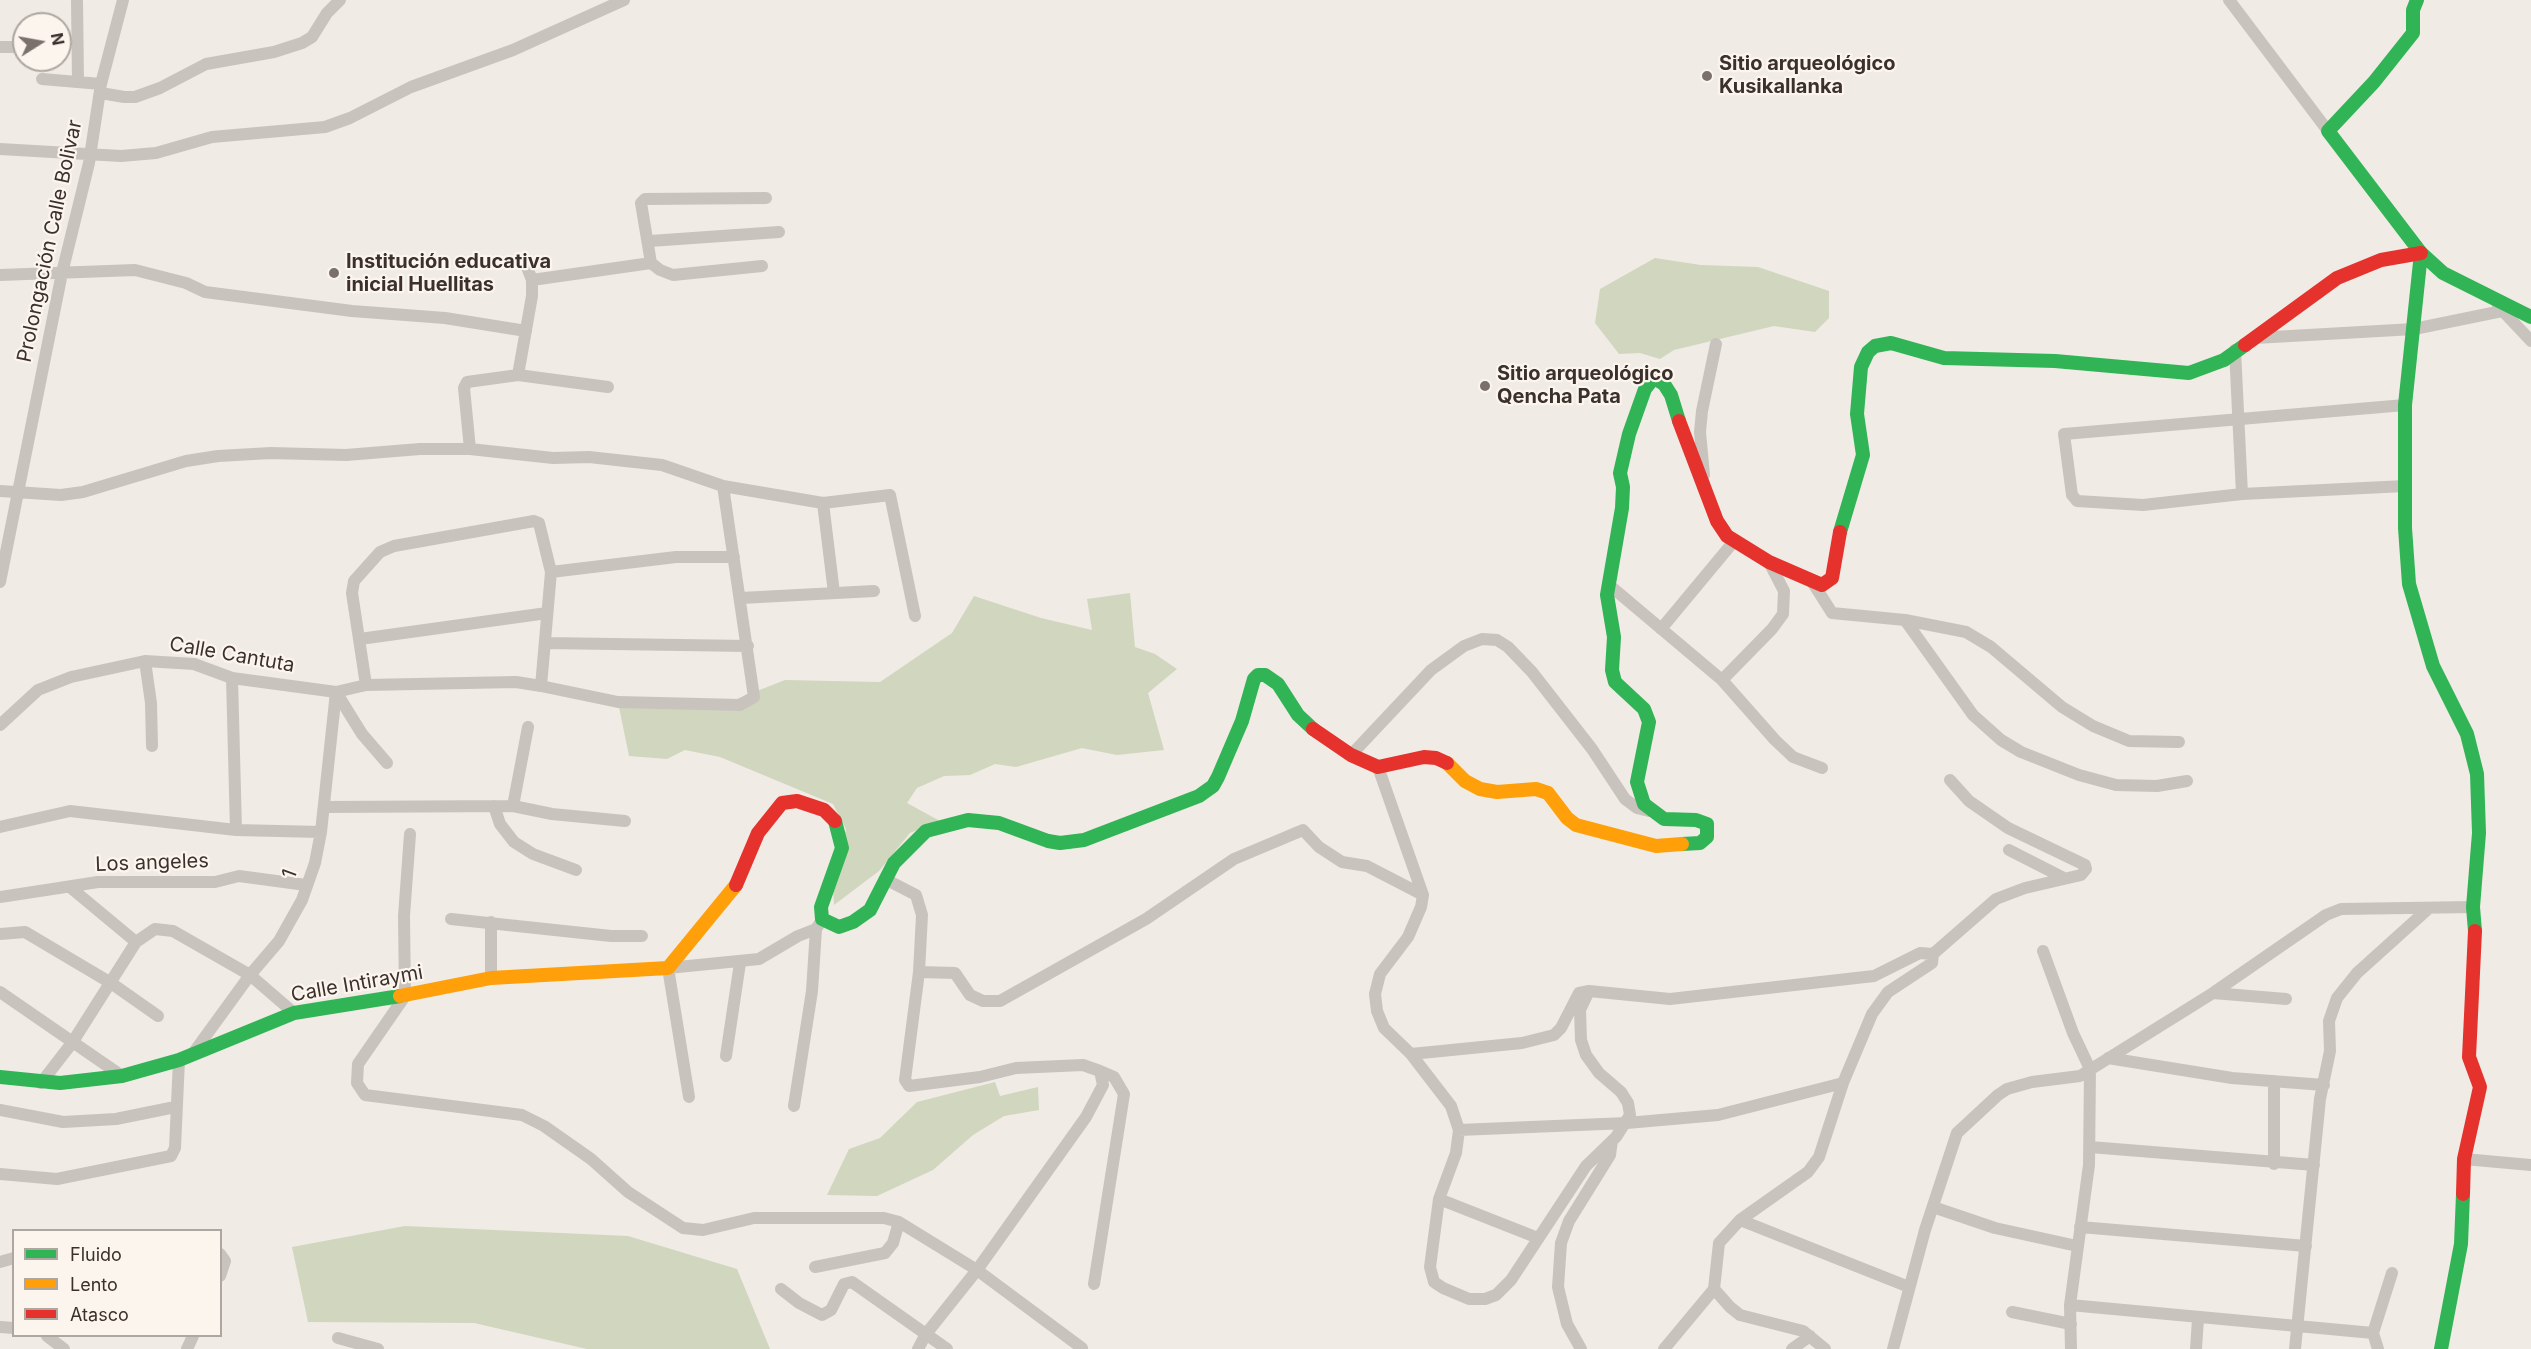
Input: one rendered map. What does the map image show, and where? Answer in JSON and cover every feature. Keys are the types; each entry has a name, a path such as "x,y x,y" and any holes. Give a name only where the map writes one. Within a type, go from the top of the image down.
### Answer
{"main road":[{"path":"2417,0 2413,33 2374,82 2328,131 2421,254 2444,273 2531,317"},
{"path":"2421,254 2405,405 2405,486 2409,584 2427,650 2449,702 2467,734 2477,774 2479,833 2473,907 2476,943 2469,1058 2480,1087 2464,1159 2461,1244 2441,1349"},
{"path":"663,969 735,887 758,833 782,803 797,801 818,807 835,822 840,833 842,848 821,907 819,924 839,927 853,922 870,910 894,863 926,831 948,823 968,820 999,823 1060,843 1084,840 1199,796 1213,786 1218,777 1242,721 1254,679 1258,675 1265,675 1278,684 1298,715 1316,731 1351,755 1378,767 1424,757 1436,758 1445,761 1465,781 1480,789 1497,792 1536,789 1548,793 1567,818 1576,825 1656,846 1700,843 1707,837 1707,824 1696,820 1664,819 1644,804 1637,782 1649,722 1644,709 1615,682 1608,584 1622,508 1623,487 1620,473 1624,452 1645,388 1652,380 1656,379 1664,384 1671,395 1686,442 1713,511 1727,536 1769,562 1822,585 1832,578 1841,523 1860,471 1863,455 1857,414 1858,387 1861,367 1868,352 1875,346 1891,343 1944,358 2055,361 2189,373 2224,360 2337,278 2381,260 2421,254"},
{"name":"Calle Intiraymi","path":"0,1077 41,1083 122,1076 179,1060 194,1052 238,1038 294,1013 405,996 491,978 663,969"}],"street":[{"path":"77,0 78,81"},
{"name":"Prolongación Calle Bolivar","path":"0,582 5,524 18,491 62,273 90,154 101,88 123,0"},
{"path":"42,79 78,81 124,98 135,97 160,88 206,64 274,52 302,43 312,37 327,13 340,0"},
{"path":"0,149 121,156 156,153 212,137 332,125 411,87 513,51 624,0"},
{"path":"2229,0 2328,131"},
{"path":"651,263 650,241 641,203 645,199 766,198"},
{"path":"650,241 779,232"},
{"path":"518,375 532,296 532,280 525,262"},
{"path":"532,280 651,263 660,270 673,275 762,266"},
{"path":"0,275 135,270 186,283 205,292 352,311 445,318 526,331"},
{"path":"2492,298 2531,341"},
{"path":"2254,338 2414,329 2502,311"},
{"path":"1713,511 1704,474 1700,432 1716,344"},
{"path":"2235,350 2242,494"},
{"path":"470,449 464,388 467,382 518,375 608,387"},
{"path":"2405,405 2064,434 2072,495 2077,501 2143,505 2242,494 2405,486"},
{"path":"0,491 61,495 83,492 186,461 218,456 271,453 346,455 420,449 470,449 553,458 589,457 662,465 723,486 823,503 890,495 915,616"},
{"path":"545,643 748,646 723,486"},
{"path":"823,503 834,593"},
{"path":"366,685 352,593 354,581 380,552 394,546 534,521 542,527 551,572 541,686"},
{"path":"1661,629 1734,540"},
{"path":"551,572 650,560 734,557"},
{"path":"1722,680 1773,629 1783,614 1784,591 1769,562"},
{"path":"1813,583 1832,613 1905,620 1966,632 1991,647 2062,707 2093,726 2129,741 2179,742"},
{"path":"1608,584 1722,680 1793,757 1822,768"},
{"path":"741,598 874,591"},
{"path":"360,639 548,613"},
{"path":"1905,620 1973,715 2001,740 2021,752 2079,775 2116,785 2157,786 2187,781"},
{"path":"1351,755 1431,670 1464,646 1482,639 1497,640 1508,646 1532,672 1592,749 1624,799 1637,808 1653,812"},
{"name":"Calle Cantuta","path":"0,725 38,690 71,677 145,661 194,664 232,678 336,692 366,685 516,682 618,702 740,705 754,697 748,646"},
{"path":"145,661 151,703 152,746"},
{"path":"232,678 236,830"},
{"path":"336,692 362,734 387,764"},
{"name":"1","path":"194,1052 202,1038 287,928 302,900 315,863 321,832 336,692"},
{"path":"513,806 528,727"},
{"path":"1378,767 1423,895 1421,907 1408,937 1380,975 1375,994 1377,1011 1384,1029 1411,1054 1451,1106 1459,1130 1456,1153 1439,1199 1431,1267 1434,1282 1451,1292 1469,1299 1485,1299 1496,1295 1511,1280 1586,1166 1627,1123 1630,1115 1628,1103 1621,1092 1593,1064 1581,1040 1580,1010 1589,991"},
{"path":"1664,1349 1714,1289 1719,1243 1740,1220 1808,1172 1819,1157 1843,1083 1872,1014 1888,992 1932,963 1933,954 1996,899 2081,875 2086,869 2085,865 2008,828 1969,801 1950,780"},
{"path":"494,806 500,824 514,842 533,854 576,870"},
{"path":"324,807 513,806 552,814 625,821"},
{"path":"0,827 70,811 236,830 321,832"},
{"path":"919,972 955,973 970,995 983,1001 1000,1001 1146,919 1234,859 1303,830 1319,847 1336,858 1350,864 1367,866 1423,895"},
{"path":"410,834 404,916 405,996 358,1064 357,1083 365,1095 522,1115 544,1126 591,1159 628,1192 683,1228 703,1230 754,1218 884,1218 898,1222 977,1270 1082,1348"},
{"path":"2009,850 2064,878"},
{"name":"Los angeles","path":"0,897 71,888 98,882 215,882 239,876 306,885"},
{"path":"885,879 916,895 922,915 919,972 905,1080 909,1086 980,1077 1016,1068 1083,1065 1114,1077 1124,1094 1094,1284"},
{"path":"71,888 136,942"},
{"path":"1893,1349 1908,1287 1957,1133 1978,1112 2007,1089 2032,1082 2080,1076 2213,993 2326,915 2341,909 2473,907"},
{"path":"2295,1349 2314,1166 2330,1051 2329,1021 2337,998 2357,973 2428,909"},
{"path":"452,919 611,936 642,936"},
{"path":"491,922 491,978"},
{"path":"689,1097 663,969 740,963 759,959 819,924"},
{"path":"794,1106 812,991 819,924"},
{"path":"41,1083 72,1043 136,942 155,930 173,931 250,975 294,1013"},
{"path":"0,934 25,932 111,983 158,1016"},
{"path":"2043,951 2073,1033 2090,1069 2090,1147 2070,1305 2072,1349"},
{"path":"1411,1054 1522,1043 1554,1035 1561,1028 1579,993 1589,991 1670,999 1875,976 1920,952 1933,954"},
{"path":"726,1056 740,963"},
{"path":"0,992 122,1076"},
{"path":"2213,993 2286,999"},
{"path":"2108,1058 2232,1078 2324,1085"},
{"path":"0,1174 50,1180 166,1159 171,1156 175,1148 175,1107 178,1098 179,1060"},
{"path":"918,1349 926,1334 977,1270 1086,1117 1103,1085 1101,1071"},
{"path":"2274,1081 2274,1164"},
{"path":"1459,1130 1627,1123 1718,1115 1843,1083"},
{"path":"0,1110 63,1122 116,1119 175,1107"},
{"path":"1581,1349 1567,1324 1558,1287 1561,1243 1569,1221 1610,1155 1612,1141"},
{"path":"2090,1147 2314,1166"},
{"path":"2464,1159 2531,1165"},
{"path":"1439,1199 1538,1238"},
{"path":"1933,1207 1995,1228 2077,1246"},
{"path":"1740,1220 1908,1287"},
{"path":"815,1267 885,1253 893,1243 898,1222"},
{"path":"2080,1227 2306,1246"},
{"path":"2378,1349 2373,1334 2392,1272"},
{"path":"781,1289 799,1303 822,1315 831,1310 844,1284 852,1282 946,1349"},
{"path":"1714,1289 1740,1316 1779,1324 1810,1336 1825,1349"},
{"path":"2070,1305 2198,1319 2296,1324 2373,1334"},
{"path":"2012,1312 2071,1324"},
{"path":"2196,1349 2198,1319"},
{"path":"1792,1349 1810,1336"},
{"path":"49,1337 64,1349"},
{"path":"338,1338 378,1349"}],"green space":[{"path":"1655,258 1701,265 1758,267 1829,291 1829,318 1815,332 1774,326 1674,350 1660,359 1640,353 1619,354 1595,323 1600,289"},
{"path":"1130,593 1135,647 1155,654 1177,669 1148,693 1164,750 1117,755 1082,748 1016,767 995,764 970,775 944,776 917,788 907,803 940,821 910,833 879,871 834,905 833,889 846,829 833,804 720,757 685,750 667,759 629,756 618,702 729,702 785,680 880,682 952,633 974,596 1041,618 1092,630 1087,599"},
{"path":"995,1082 1000,1096 1038,1087 1039,1110 1004,1116 973,1135 933,1170 877,1196 827,1195 849,1149 880,1138 917,1102"},
{"path":"405,1226 628,1236 737,1269 770,1349 587,1349 474,1323 308,1322 292,1247"}],"traffic: fast":[{"path":"2417,0 2413,10 2413,33 2374,82 2328,131 2421,253 2443,273 2531,317"},
{"path":"2421,253 2405,405 2405,528 2409,584 2433,666 2467,734 2477,774 2479,833 2473,907 2475,931"},
{"path":"1840,532 1863,455 1857,414 1861,367 1868,352 1875,346 1891,343 1944,358 2055,361 2189,373 2224,360 2245,345"},
{"path":"1679,421 1671,395 1664,384 1656,379 1652,380 1645,389 1629,434 1620,473 1623,487 1622,508 1607,595 1614,637 1612,670 1615,682 1644,709 1649,722 1637,782 1644,804 1664,819 1696,820 1707,824 1707,837 1700,843 1682,844"},
{"path":"835,821 842,848 821,907 822,919 839,927 853,922 870,910 894,863 926,831 968,820 999,823 1048,841 1060,843 1084,840 1199,796 1213,786 1218,777 1242,721 1254,679 1258,675 1265,675 1278,684 1298,715 1313,729"},
{"path":"0,1077 60,1083 122,1076 179,1060 294,1013 400,996"},
{"path":"2441,1349 2461,1244 2463,1194"}],"traffic: slow":[{"path":"1447,763 1465,781 1480,789 1497,792 1536,789 1548,793 1567,818 1576,825 1656,846 1682,844"},
{"path":"400,996 491,978 668,968 736,885"}],"traffic: jam":[{"path":"2245,345 2337,278 2381,260 2421,253"},
{"path":"1679,421 1717,521 1727,536 1769,562 1822,585 1832,578 1840,532"},
{"path":"1313,729 1351,755 1378,767 1424,757 1436,758 1447,763"},
{"path":"736,885 758,833 782,803 797,801 824,810 835,821"},
{"path":"2463,1194 2464,1159 2480,1087 2469,1057 2475,931"}],"place":[{"name":"Sitio arqueológico Kusikallanka","path":"1707,76"},
{"name":"Institución educativa inicial Huellitas","path":"334,273"},
{"name":"Sitio arqueológico Qencha Pata","path":"1485,386"}]}
